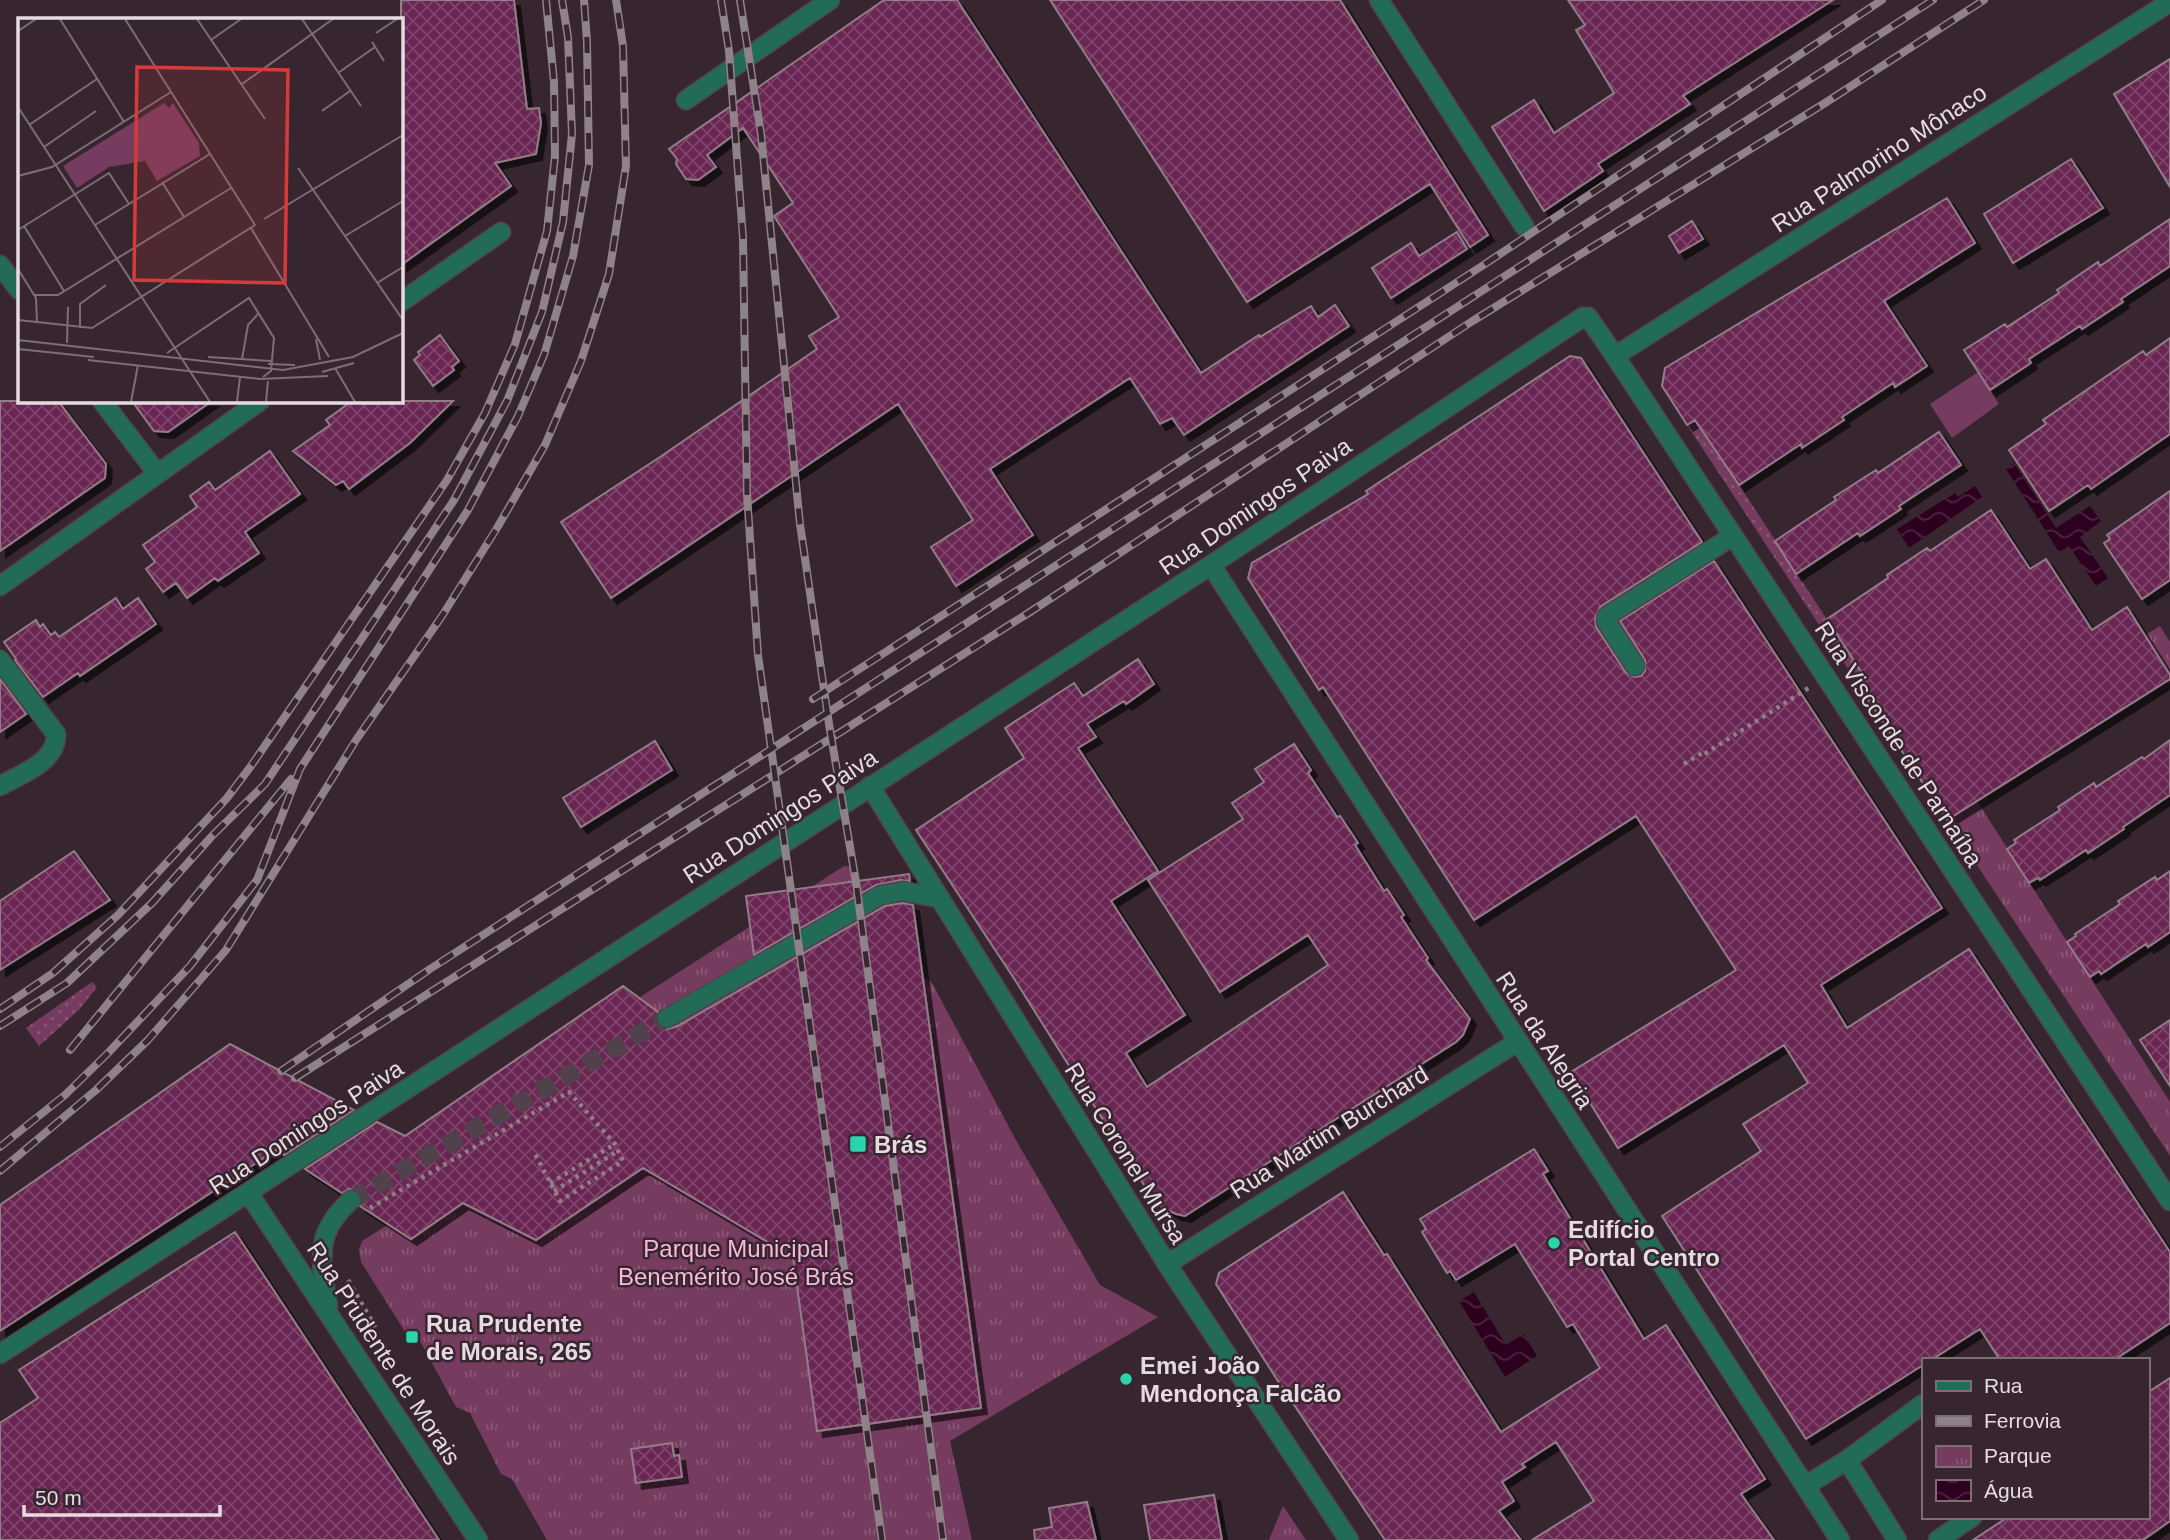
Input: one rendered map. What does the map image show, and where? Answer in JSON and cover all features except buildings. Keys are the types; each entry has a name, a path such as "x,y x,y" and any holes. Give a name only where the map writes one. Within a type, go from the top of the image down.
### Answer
{"street":[{"path":"686,100 830,0"},
{"path":"1379,0 1524,226"},
{"name":"Rua Palmorino Mônaco","path":"1615,356 2170,2"},
{"path":"402,301 501,232"},
{"path":"0,265 18,289"},
{"name":"Rua Visconde de Parnaíba","path":"1586,317 1615,356 2170,1201"},
{"name":"Rua Domingos Paiva","path":"0,1354 1211,565 1586,317"},
{"path":"103,402 157,473"},
{"path":"0,586 259,402"},
{"path":"1635,666 1606,621 1607,616 1734,537"},
{"name":"Rua da Alegria","path":"1211,565 1840,1540"},
{"path":"0,660 57,734 57,743 48,758 0,786"},
{"name":"Rua Coronel Mursa","path":"870,786 1167,1264 1349,1540"},
{"path":"667,1018 881,895 903,891 938,898"},
{"name":"Rua Martim Burchard","path":"1167,1264 1517,1042"},
{"name":"Rua Prudente de Morais","path":"249,1194 478,1540"},
{"path":"329,1312 322,1247 326,1229 336,1213 351,1200"},
{"path":"1805,1486 1847,1460 1922,1405"},
{"path":"1847,1460 1897,1540"},
{"path":"1938,1540 1969,1519"}],"path":[{"path":"1684,764 1702,753 1703,755 1826,677"},
{"path":"369,1209 569,1093 615,1144 623,1161 560,1201 534,1152"},
{"path":"550,1183 615,1144"},
{"path":"554,1191 618,1151"},
{"path":"346,1270 348,1282 377,1330 350,1347"}],"green space":[{"path":"1978,372 1999,404 1952,438 1930,404"},
{"path":"1696,419 1864,676 1856,681 1687,425"},
{"path":"2160,626 2170,642 2170,675 2145,635"},
{"path":"1977,801 2170,1102 2170,1156 1947,820"},
{"name":"Parque Municipal Benemérito José Brás","path":"844,866 856,867 854,886 896,881 907,965 932,983 1017,1142 1100,1285 1158,1317 950,1441 972,1540 547,1540 512,1479 501,1474 470,1413 456,1407 420,1341 409,1338 361,1262 359,1250 362,1241 414,1208 637,999"},
{"path":"92,982 97,987 80,1009 39,1046 26,1028"},
{"path":"1283,1506 1306,1540 1269,1540"}],"water":[{"path":"2014,463 2056,528 2090,506 2101,521 2080,537 2108,578 2096,586 2069,546 2059,552 2006,469"},
{"path":"1975,486 1982,497 1909,548 1897,529 1955,493 1958,497"},
{"path":"1474,1292 1506,1345 1524,1334 1537,1356 1505,1377 1459,1301"}],"tunnel":[{"path":"351,1200 667,1018"}],"railway":[{"path":"0,1009 53,973 118,915 227,798 447,480 485,413 515,344 547,231 555,156 554,82 546,0"},
{"path":"0,1026 67,983 152,903 212,836 265,784 454,500 507,401 542,312 563,222 572,134 568,37 562,0"},
{"path":"0,1147 65,1095 108,1053 190,966 257,880 300,769 468,510 518,416 544,355 573,256 589,165 584,0"},
{"path":"0,1171 96,1090 148,1040 226,950 356,740 442,616 545,445 581,361 609,274 626,166 623,46 616,0"},
{"path":"721,0 729,51 743,238 747,494 758,655 882,1540"},
{"path":"740,0 761,134 800,524 829,724 856,882 943,1540"},
{"path":"813,699 1482,266 1882,0"},
{"path":"281,1071 430,969 1933,0"},
{"path":"295,1078 1030,612 1471,322 1825,103 1984,0"},
{"path":"70,1050 291,779"}],"place":[{"name":"Brás","path":"858,1144"},
{"name":"Edifício Portal Centro","path":"1554,1243"},
{"name":"Rua Prudente de Morais, 265","path":"412,1337"},
{"name":"Emei João Mendonça Falcão","path":"1126,1379"}]}
